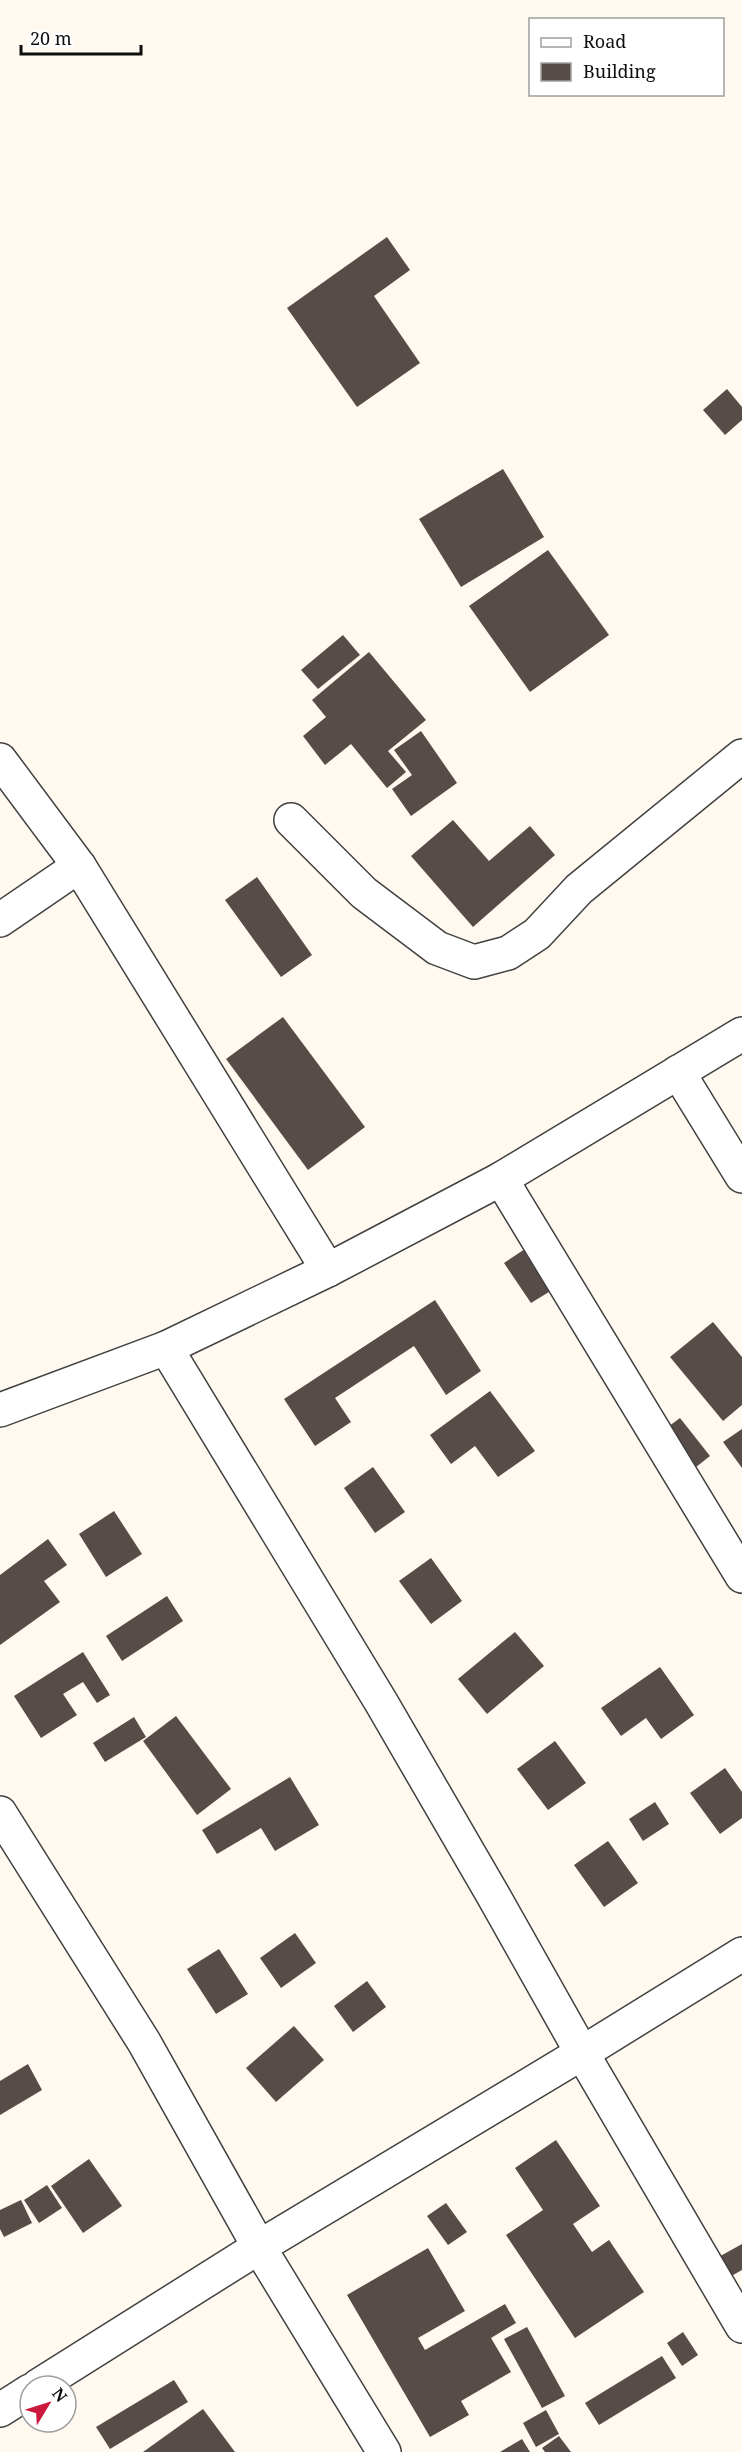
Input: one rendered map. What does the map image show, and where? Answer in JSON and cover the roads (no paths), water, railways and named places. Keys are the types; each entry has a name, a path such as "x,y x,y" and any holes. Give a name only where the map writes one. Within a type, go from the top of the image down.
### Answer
{"street":[{"path":"291,820 364,893 436,948 474,962 508,953 537,934 579,889 742,756"},
{"path":"0,760 79,866 328,1270"},
{"path":"0,921 79,866"},
{"path":"0,1410 166,1348 328,1270 501,1179 742,1034"},
{"path":"678,1072 742,1176"},
{"path":"501,1179 742,1576"},
{"path":"166,1348 381,1702 582,2054 742,2326"},
{"path":"0,1813 144,2042 259,2247 384,2452"},
{"path":"57,2374 259,2247 582,2054 742,1954"},
{"path":"0,2410 18,2399"}]}
